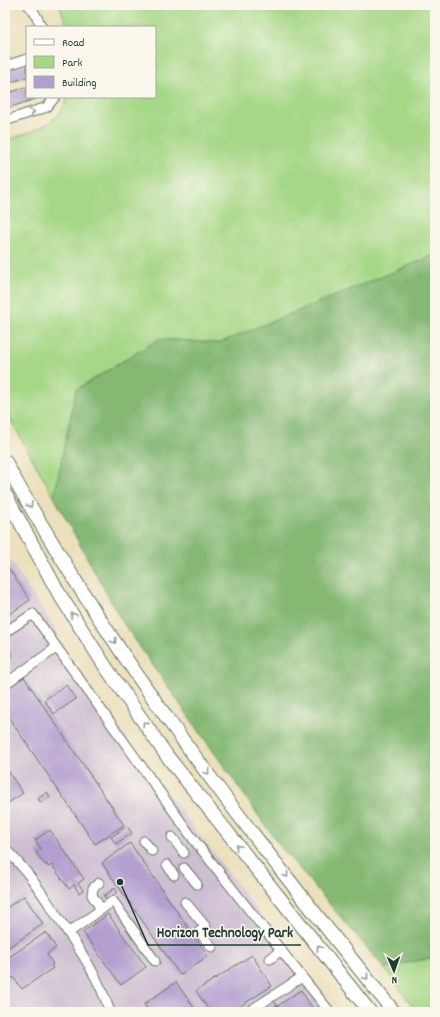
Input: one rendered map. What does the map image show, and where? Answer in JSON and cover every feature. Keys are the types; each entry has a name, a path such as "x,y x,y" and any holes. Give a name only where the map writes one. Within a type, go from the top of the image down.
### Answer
{"highway":[{"path":"5,461 118,648 179,735 251,831 394,1012"},
{"path":"5,494 62,598 103,663 167,756 370,1012"}],"lane":[{"path":"28,5 33,10 41,26"},
{"path":"5,66 26,59"},
{"path":"5,121 46,106 54,98"},
{"path":"5,632 33,614 194,840 330,1012"},
{"path":"5,684 56,648"},
{"path":"172,837 182,851 194,840"},
{"path":"144,841 152,852"},
{"path":"5,849 19,862 68,933 96,977 110,1012"},
{"path":"167,865 174,875"},
{"path":"184,868 197,884"},
{"path":"99,883 93,888 92,895 101,909"},
{"path":"68,933 114,901 155,961"},
{"path":"185,902 206,927 199,932 212,947"},
{"path":"270,959 282,950"},
{"path":"248,1012 302,977"}],"shaded area":[{"path":"5,552 58,634 54,637 135,751 335,1012 5,1012"}],"green space":[{"path":"59,5 435,5 435,255 219,343 159,339 76,390 54,497 5,410 5,141 33,131 51,121 64,107 67,98 156,98 156,26 68,26"},
{"path":"435,255 435,957 384,968 280,846 121,620 54,497 76,390 159,339 219,343"},
{"path":"435,957 435,1012 417,1012 384,968"}],"building":[{"path":"26,64 26,77 5,84 5,71"},
{"path":"26,87 26,98 38,98 5,109 5,94"},
{"path":"5,563 30,600 5,617"},
{"path":"5,645 12,656 5,661"},
{"path":"24,677 124,825 95,844 5,712 5,690"},
{"path":"66,685 76,699 54,714 44,700"},
{"path":"5,767 23,793 5,805"},
{"path":"47,792 50,797 41,803 38,799"},
{"path":"127,826 132,833 116,844 111,837"},
{"path":"50,830 84,879 78,883 83,890 79,893 74,885 69,889 52,865 48,867 47,864 45,865 36,853 41,849 35,840"},
{"path":"130,843 208,956 180,975 102,863"},
{"path":"115,888 117,892 107,900 104,896"},
{"path":"24,896 43,924 5,950 5,909"},
{"path":"108,914 146,967 121,985 83,932"},
{"path":"46,932 56,948 47,954 53,964 51,965 53,968 22,989 13,977 5,982 5,960"},
{"path":"252,955 272,986 231,1012 210,1012 196,991"},
{"path":"176,982 197,1012 149,1012 144,1004"},
{"path":"301,990 315,1012 270,1011"},
{"path":"272,999 277,1005 267,1011 263,1005"}],"place":[{"name":"Horizon Technology Park","path":"120,882"}]}
